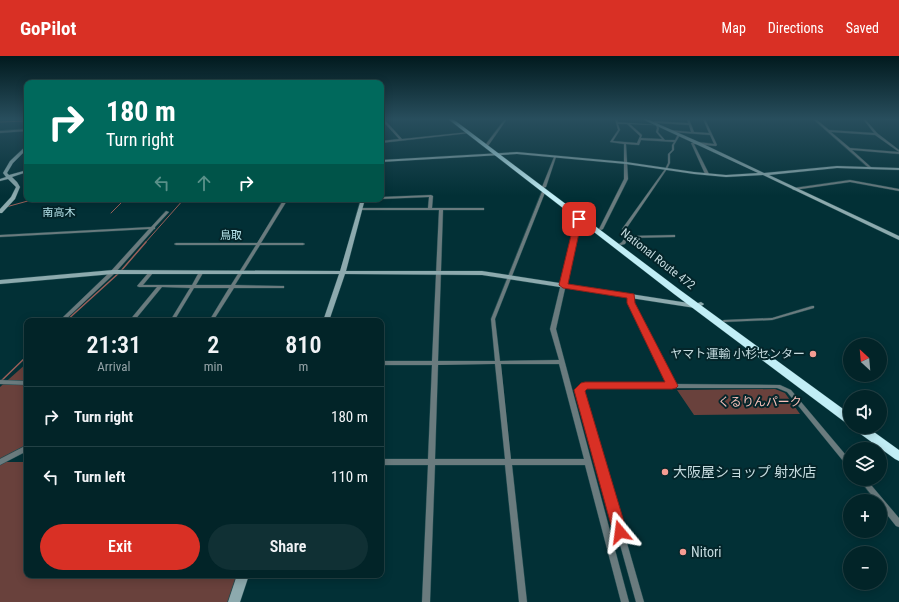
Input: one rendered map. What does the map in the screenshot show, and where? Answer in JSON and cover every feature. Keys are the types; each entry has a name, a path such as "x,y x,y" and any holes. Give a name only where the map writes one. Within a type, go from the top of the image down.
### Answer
{"highway":[{"name":"National Route 472","path":"484,144 498,154"},
{"name":"National Route 472","path":"487,145 579,217 843,415"},
{"name":"National Route 472","path":"544,189 621,244 698,305 724,321 843,408"},
{"path":"870,434 899,454"},
{"path":"877,434 899,454"}],"street":[{"path":"601,229 626,179 626,144"},
{"path":"621,244 624,243 627,237 624,229 666,169 669,163 669,154 673,150 673,144"},
{"path":"693,144 706,174"},
{"path":"700,144 899,238"},
{"path":"844,144 871,168"},
{"path":"889,144 899,152"},
{"path":"849,149 899,152"},
{"path":"0,212 13,198 18,187 17,183 5,173 7,167 24,150"},
{"path":"384,161 519,154 626,164 706,174 742,176 823,167 899,169"},
{"path":"523,602 493,319 556,157"},
{"path":"0,180 24,172"},
{"path":"794,188 850,181 899,190"},
{"path":"384,198 431,196 430,209"},
{"path":"213,318 284,202"},
{"path":"327,318 342,273 362,202"},
{"path":"361,209 483,208"},
{"path":"426,602 441,209"},
{"path":"64,318 113,272 167,212"},
{"path":"579,217 553,329 625,602"},
{"path":"0,236 154,228"},
{"path":"627,237 674,236"},
{"path":"176,244 303,244"},
{"path":"0,282 113,272 482,273 698,305"},
{"path":"151,273 139,286 282,287"},
{"path":"174,318 201,273"},
{"path":"134,318 160,287"},
{"path":"631,296 631,303 672,386"},
{"path":"724,321 772,319 812,307"},
{"path":"384,362 562,362"},
{"path":"0,382 24,384"},
{"path":"640,602 580,390 585,386 778,386 789,392 843,457"},
{"path":"0,462 24,450"},
{"path":"384,462 588,462"},
{"path":"868,486 899,524"},
{"path":"234,602 242,578"}],"green space":[{"path":"24,366 24,448 0,460 0,387"},
{"name":"くるりんパーク","path":"775,389 785,393 800,414 694,415 677,390"},
{"path":"0,462 24,462 24,578 241,578 233,602 0,602"}],"waterway":[{"path":"6,207 24,202"},
{"path":"111,213 122,202"},
{"path":"145,243 181,202"},
{"path":"69,318 120,272 146,242"},
{"path":"0,382 24,359"}],"place":[{"name":"ヤマト運輸 小杉センター","path":"813,354"},
{"name":"大阪屋ショップ 射水店","path":"665,472"},
{"name":"Nitori","path":"683,552"}],"district":[{"name":"南高木","path":"59,212"},
{"name":"鳥取","path":"231,235"}],"route":[{"path":"579,219 563,285 631,296 631,303 672,386 585,386 580,390 620,532"}]}
